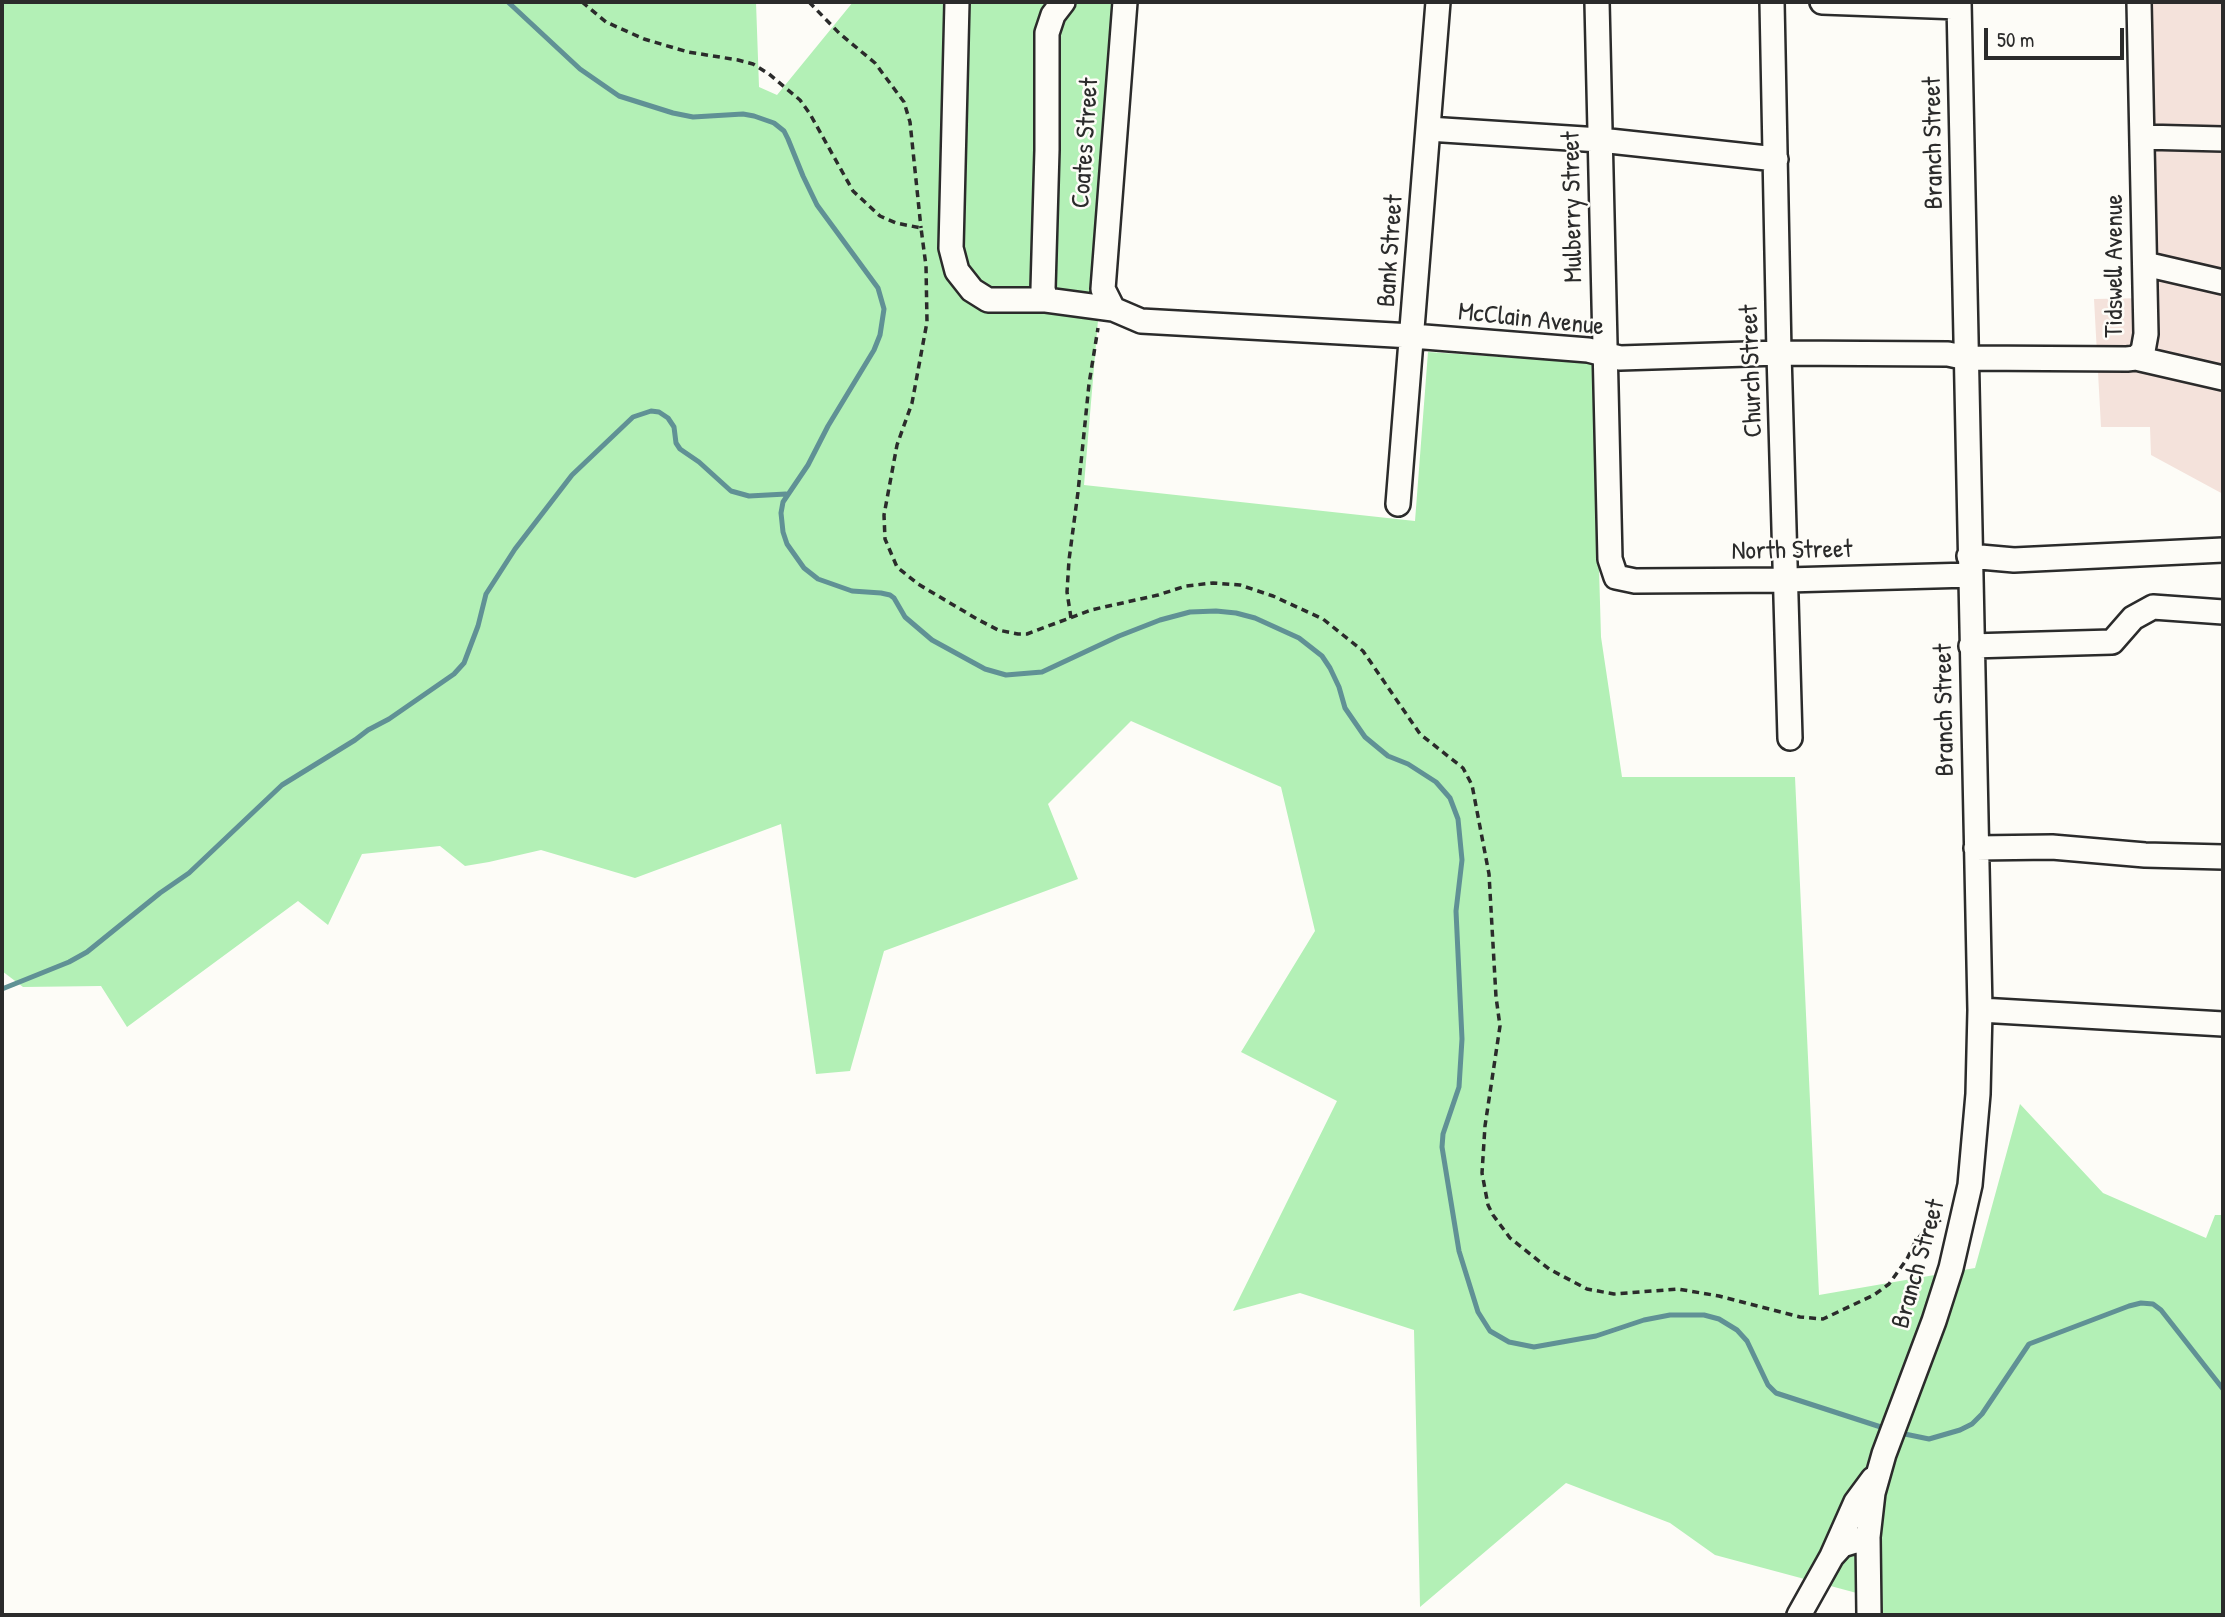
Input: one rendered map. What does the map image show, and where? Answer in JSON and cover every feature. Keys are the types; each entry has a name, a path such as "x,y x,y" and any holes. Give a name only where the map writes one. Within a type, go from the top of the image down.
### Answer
{"street":[{"name":"McClain Avenue","path":"957,2 951,248 957,271 972,290 988,300 1109,302 1141,321 1412,336 1588,351 1620,358 1779,353 1948,354 1967,358"},
{"path":"1046,300 1043,289 1047,33 1053,16 1063,2"},
{"name":"Coates Street","path":"1109,302 1125,2"},
{"name":"Bank Street","path":"1398,504 1438,2"},
{"name":"Mulberry Street","path":"1597,2 1610,559 1616,577"},
{"name":"Church Street","path":"1772,2 1790,738"},
{"path":"1822,2 1959,4"},
{"name":"Tidswell Avenue","path":"1967,358 2136,358 2143,351 2146,334 2139,2"},
{"name":"Branch Street","path":"1881,1462 1951,1268 1970,1185 1975,1146 1980,1010 1959,4"},
{"path":"1428,130 1600,140 1776,159"},
{"path":"2142,137 2223,139"},
{"path":"2145,264 2223,282"},
{"path":"2136,358 2223,378"},
{"name":"North Street","path":"1616,577 1635,581 1787,580 1970,566 2014,560 2223,550"},
{"path":"1971,646 2112,642 2133,618 2153,607 2223,612"},
{"path":"1976,848 2052,847 2145,855 2223,857"},
{"path":"1980,1010 2223,1024"},
{"path":"1869,1615 1868,1537 1873,1493 1881,1462"},
{"path":"1799,1615 1832,1556 1856,1502 1881,1462"},
{"path":"1832,1556 1842,1545 1868,1537"}],"path":[{"path":"582,2 606,22 644,39 688,52 753,64 769,74 800,100 853,191 880,216 896,223 921,228"},
{"path":"809,2 839,33 875,63 904,102 910,122 926,266 928,322 912,403 893,462 884,515 885,538 897,567 918,584 998,630 1018,634 1027,634 1091,610 1185,586 1213,583 1240,585 1273,596 1323,619 1363,651 1420,734 1463,768 1472,785 1489,874 1500,1026 1485,1126 1482,1173 1493,1215 1510,1238 1549,1269 1587,1289 1614,1294 1678,1289 1719,1296 1800,1317 1823,1319 1874,1296 1889,1283 1907,1259 1915,1242 1931,1223 1940,1220 1962,1221"},
{"path":"1071,618 1067,592 1069,560 1089,384 1097,332 1109,302"}],"shaded area":[{"path":"2143,2 2223,2 2223,494 2151,455 2150,427 2101,427 2094,299 2147,298"}],"green space":[{"path":"2,2 756,2 759,87 777,95 853,2 1125,2 1084,485 1415,521 1428,352 1593,363 1601,637 1622,777 1795,777 1819,1295 1975,1268 2020,1104 2103,1193 2206,1238 2215,1215 2223,1215 2223,1615 1880,1615 1879,1599 1715,1555 1670,1523 1566,1483 1420,1607 1414,1330 1300,1293 1233,1311 1337,1101 1241,1052 1315,931 1281,787 1131,721 1048,804 1078,879 884,951 850,1071 816,1074 781,824 635,878 541,850 465,866 440,846 362,854 328,925 298,901 127,1027 101,986 23,987 2,971"}],"waterway":[{"path":"508,2 580,69 619,96 693,117 743,114 774,123 784,131 817,205 878,288 884,309 880,335 874,350 808,465 783,502 783,532 787,544 804,568 818,579 852,591 890,595 905,617 932,640 985,669 1006,675 1042,672 1119,636 1190,612 1216,611 1255,618 1299,638 1322,656 1339,687 1345,708 1365,737 1388,756 1408,764 1436,782 1450,798 1458,819 1462,860 1456,911 1462,1039 1459,1087 1443,1134 1442,1147 1459,1251 1478,1312 1490,1331 1509,1342 1534,1347 1596,1336 1644,1320 1670,1315 1704,1315 1719,1319 1737,1330 1747,1341 1768,1385 1776,1393 1887,1429"},
{"path":"2,989 87,952 189,873 282,785 389,719 454,674 464,663 486,594 515,549 572,475 633,417 651,411 659,412 668,418 674,427 676,443 680,449 731,491 749,496 786,494"},
{"path":"1900,1433 1929,1439 1972,1424 1982,1414 2029,1344 2141,1303 2153,1304 2161,1310 2223,1389"}]}
